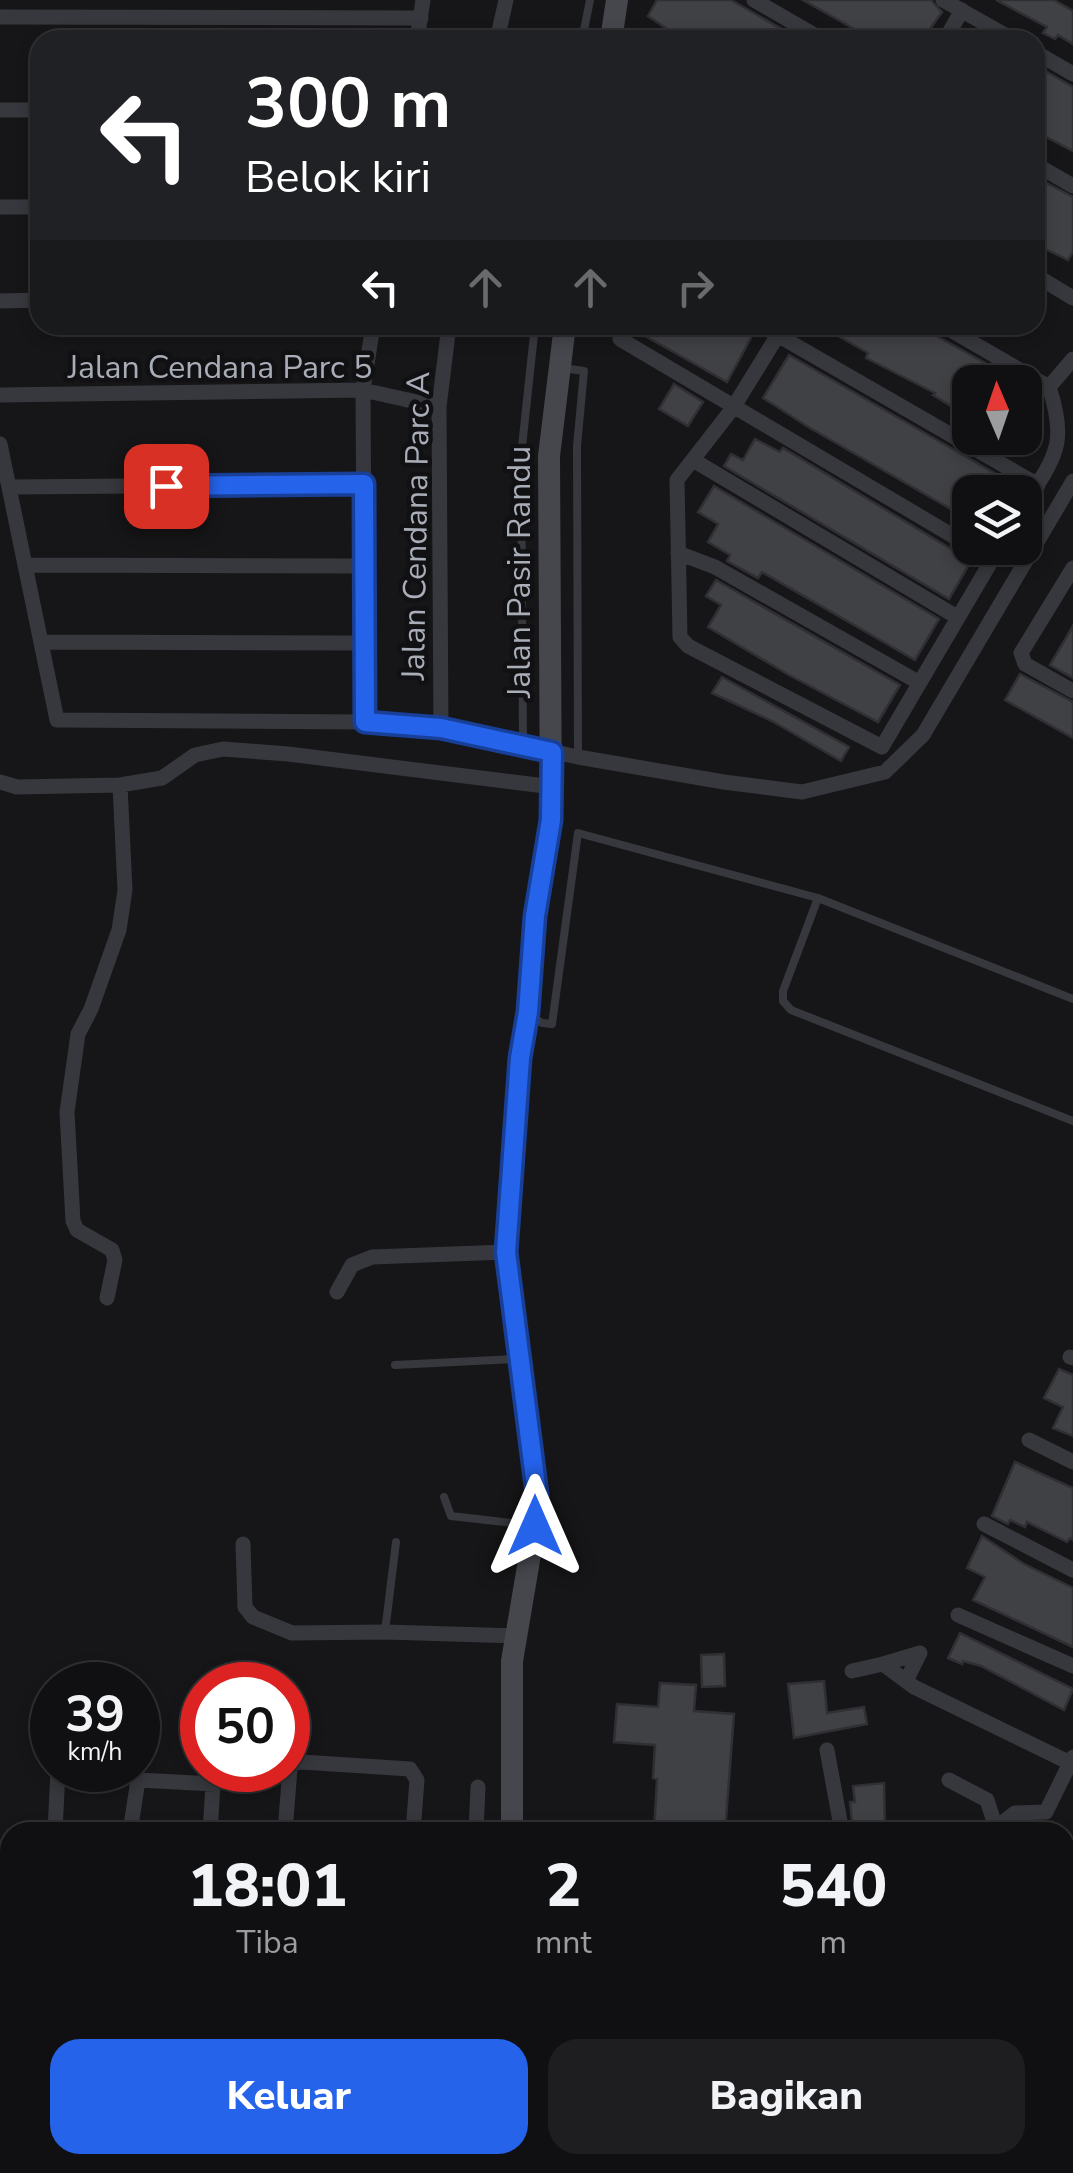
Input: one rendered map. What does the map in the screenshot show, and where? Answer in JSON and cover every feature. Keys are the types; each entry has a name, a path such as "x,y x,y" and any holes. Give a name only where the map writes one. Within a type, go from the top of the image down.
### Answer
{"main road":[{"path":"612,30 617,0"},
{"name":"Jalan Pasir Randu","path":"512,1822 511,1695 515,1636 537,1494 506,1252 520,1058 528,1012 535,916 551,820 549,456 563,335"}],"street":[{"path":"419,30 423,0"},
{"path":"499,30 506,0"},
{"path":"754,0 806,30"},
{"path":"944,0 997,30"},
{"path":"951,30 962,10"},
{"path":"0,18 421,18"},
{"path":"1045,58 1073,74"},
{"path":"0,110 30,110"},
{"path":"1045,170 1073,186"},
{"path":"0,207 30,207"},
{"path":"1045,280 1073,298"},
{"path":"0,300 30,300"},
{"path":"365,722 364,390 372,335"},
{"name":"Jalan Cendana Parc A","path":"441,728 439,407 449,335"},
{"path":"778,335 733,408 678,480 680,636 688,646 882,747 989,565"},
{"path":"789,335 1021,475"},
{"path":"959,335 1049,387 1060,420 1059,446 1042,478"},
{"path":"620,339 952,535"},
{"path":"1049,387 1073,359"},
{"name":"Jalan Cendana Parc 5","path":"0,395 364,390 439,407"},
{"path":"0,444 57,720 365,722 441,728 578,757 802,792 886,772 923,736 1073,480"},
{"path":"693,460 957,617"},
{"path":"9,487 364,484"},
{"path":"678,553 714,568 918,682"},
{"path":"25,566 364,566"},
{"path":"1073,568 1021,653 1022,659 1073,692"},
{"path":"1058,594 1073,603"},
{"path":"41,642 365,643"},
{"path":"0,782 17,787 120,785 162,778 195,755 224,749 553,787"},
{"path":"107,1298 115,1260 112,1250 77,1230 73,1221 67,1112 78,1034 119,930 125,890 120,785"},
{"path":"337,1292 352,1265 372,1257 506,1252"},
{"path":"1029,1440 1073,1462"},
{"path":"984,1524 1073,1570"},
{"path":"243,1544 245,1607 253,1618 292,1633 515,1636"},
{"path":"958,1615 1073,1666"},
{"path":"852,1671 920,1653 906,1682"},
{"path":"883,1664 906,1682 1070,1766 1046,1812 1015,1813 949,1780"},
{"path":"827,1750 840,1822"},
{"path":"286,1822 290,1768 302,1762 410,1769 417,1780 414,1822"},
{"path":"132,1822 138,1780 180,1778"},
{"path":"476,1822 478,1787"},
{"path":"55,1822 57,1792"},
{"path":"211,1822 213,1792"},
{"path":"987,1800 994,1822"},
{"path":"1005,1822 1015,1813"}],"lane":[{"path":"584,30 590,0"},
{"path":"523,744 521,456 534,335"},
{"path":"558,367 584,371 576,446 578,757"},
{"path":"521,456 549,456"},
{"path":"528,1012 542,1023 552,1024 578,834 818,898 1073,999"},
{"path":"818,898 783,991 783,1001 791,1010 1073,1121"},
{"path":"395,1365 518,1358"},
{"path":"444,1496 452,1516 535,1526"},
{"path":"385,1632 396,1542"}],"building":[{"path":"657,0 731,0 784,30 669,30 648,16"},
{"path":"803,0 931,0 942,12 929,30 856,30"},
{"path":"996,0 1054,0 1073,11 1073,44 1058,35 1055,39 1045,34 1047,27"},
{"path":"1045,71 1073,87 1073,151 1045,136"},
{"path":"1045,182 1073,197 1073,252 1068,260 1045,249"},
{"path":"648,335 752,335 727,382"},
{"path":"836,335 935,335 989,365 952,365 952,407 935,393 866,358 868,353"},
{"path":"789,355 952,449 952,455 963,455 998,475 952,475 952,510 763,398"},
{"path":"674,384 703,402 688,426 659,409"},
{"path":"755,439 780,452 783,448 952,550 952,565 969,565 949,599 724,466 731,454 743,460"},
{"path":"714,486 939,619 915,660 762,572 758,578 727,561 730,555 708,542 718,524 698,512"},
{"path":"716,580 900,685 878,722 708,627 721,605 706,596"},
{"path":"1073,626 1073,678 1050,665"},
{"path":"1020,674 1073,702 1073,738 1005,700"},
{"path":"722,677 849,747 841,761 772,721 712,693"},
{"path":"1059,1369 1073,1375 1073,1436 1053,1428 1063,1407 1044,1398"},
{"path":"1015,1462 1073,1488 1073,1540 1067,1542 1027,1522 1025,1527 992,1516"},
{"path":"982,1536 1024,1564 1073,1588 1073,1647 973,1600 985,1577 967,1568"},
{"path":"960,1633 1073,1689 1064,1710 981,1666 948,1658"},
{"path":"724,1654 725,1686 702,1687 701,1655"},
{"path":"824,1681 827,1713 864,1707 867,1724 794,1738 788,1684"},
{"path":"660,1683 696,1685 694,1711 734,1714 726,1822 655,1822 655,1745 614,1742 617,1704 658,1707"},
{"path":"884,1783 885,1822 852,1822 853,1786"}],"route":[{"path":"166,486 364,484 365,722 441,728 552,752 551,820 535,916 528,1012 520,1058 506,1252 537,1494 535,1526"}]}
